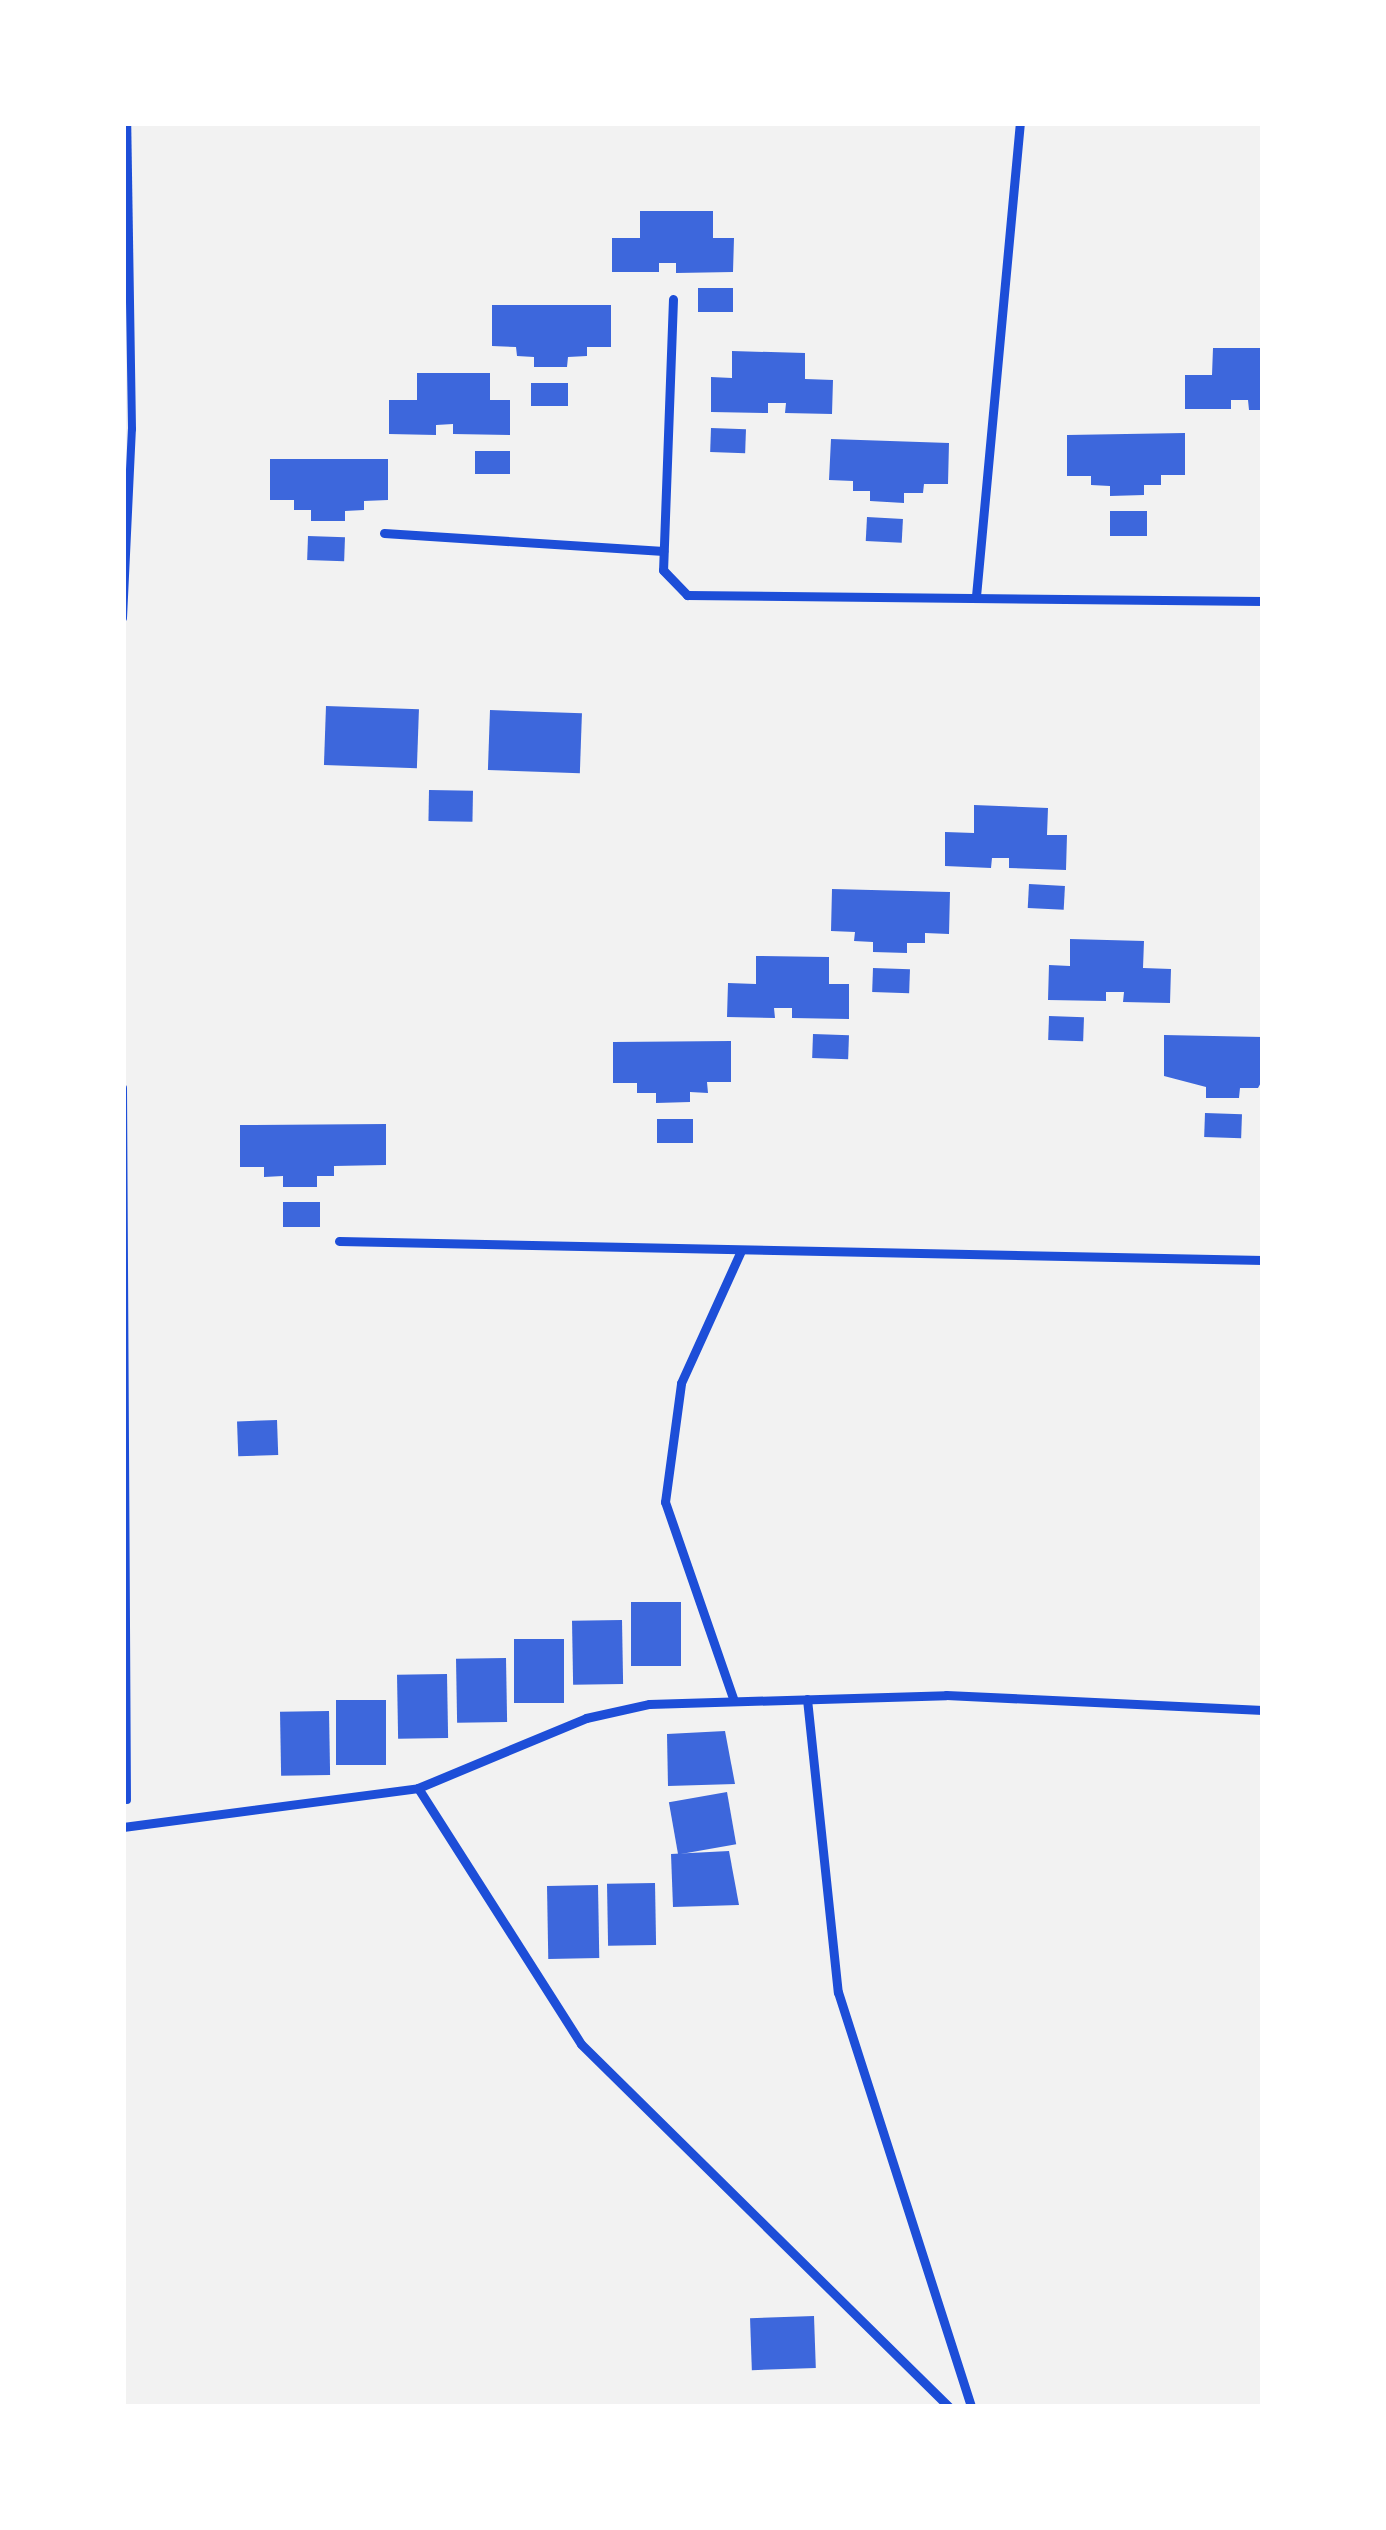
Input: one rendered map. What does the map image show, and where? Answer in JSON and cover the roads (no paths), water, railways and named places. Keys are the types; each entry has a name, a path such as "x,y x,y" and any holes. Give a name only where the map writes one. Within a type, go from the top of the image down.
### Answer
{"lane":[{"path":"976,596 1019,123"},
{"path":"673,299 663,570 687,596 1263,601"},
{"path":"384,533 663,551"},
{"path":"339,1241 1263,1261"},
{"path":"734,1701 665,1502 681,1383 741,1251"},
{"path":"125,1827 418,1788 586,1718 649,1704 946,1695 1263,1710"},
{"path":"807,1699 838,1992 971,2407"},
{"path":"418,1788 580,2044 949,2407"}]}
